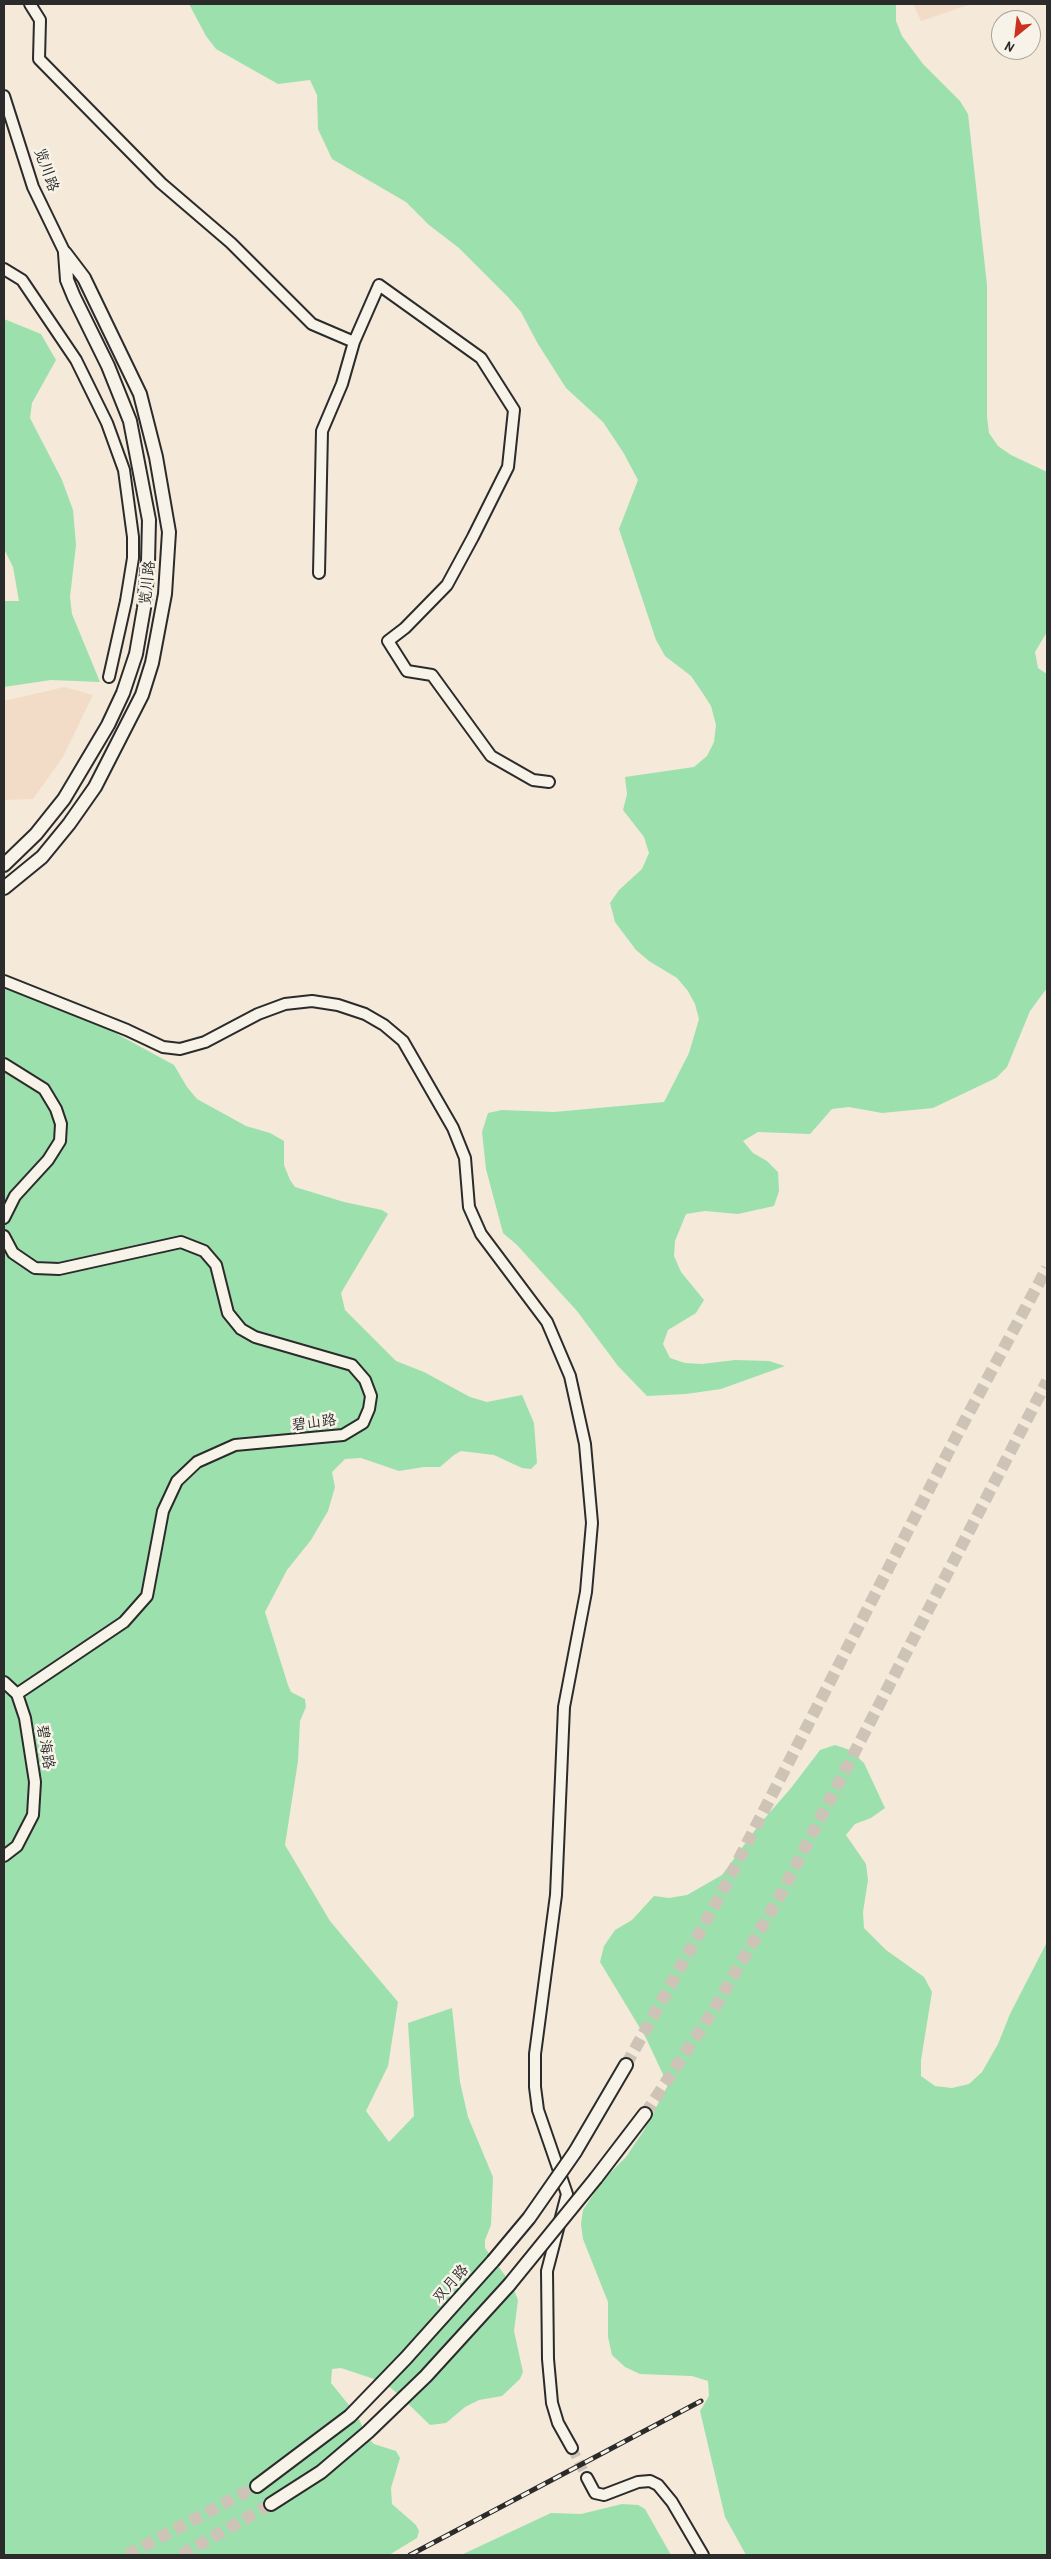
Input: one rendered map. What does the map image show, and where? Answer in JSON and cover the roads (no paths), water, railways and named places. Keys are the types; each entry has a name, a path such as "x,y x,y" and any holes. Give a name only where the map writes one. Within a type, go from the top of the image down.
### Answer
{"street":[{"path":"30,4 40,20 39,59 161,182 232,243 312,324 354,342"},
{"name":"览川路","path":"4,96 34,187 65,253 84,278 140,394 156,457 169,532 165,594 152,663 142,695 95,787 70,824 42,857 4,888"},
{"name":"览川路","path":"4,865 36,834 69,792 108,725 136,654 144,608 149,520 130,421 108,366 67,280 65,253"},
{"path":"4,269 22,280 76,360 112,434 124,470 133,537 132,558 126,601 109,677"},
{"path":"319,574 322,431 342,384 354,342 379,285 481,358 514,410 508,467 447,585 405,628 388,641 408,671 432,675 491,756 533,780 549,782"},
{"path":"124,688 142,695"},
{"path":"4,981 127,1030 163,1047 180,1049 205,1042 258,1014 286,1004 312,1001 338,1005 365,1014 384,1025 403,1041 453,1128 465,1158 470,1207 481,1234 547,1322 570,1376 585,1444 592,1522 586,1592 564,1707 556,1895 535,2054 535,2087 538,2110 567,2194 547,2271 548,2359 552,2402 558,2423 572,2448"},
{"path":"4,1064 44,1088 56,1108 61,1124 60,1141 48,1160 15,1196 4,1218"},
{"name":"碧山路","path":"4,1236 12,1253 35,1268 59,1269 181,1242 204,1251 216,1265 228,1313 241,1329 255,1337 352,1365 364,1380 371,1396 369,1409 363,1423 343,1435 235,1445 197,1462 177,1480 163,1511 147,1596 124,1622 17,1694"},
{"path":"4,1682 17,1694"},
{"name":"碧海路","path":"4,1856 17,1846 33,1815 35,1782 25,1718 17,1694"},
{"name":"双月路","path":"257,2486 350,2416 406,2358 493,2261 530,2218 575,2152 626,2065"},
{"path":"272,2504 320,2472 368,2432 426,2376 509,2285 645,2114"},
{"path":"587,2478 594,2493 604,2495 638,2482 650,2481 658,2485 672,2502 703,2555"}],"tunnel":[{"path":"626,2065 722,1892 956,1437 1047,1268"},
{"path":"645,2114 714,2009 782,1892 1047,1381"},
{"path":"572,2448 587,2478"},
{"path":"127,2555 257,2486"},
{"path":"181,2555 271,2504"}],"railway":[{"path":"410,2555 701,2401"}]}
